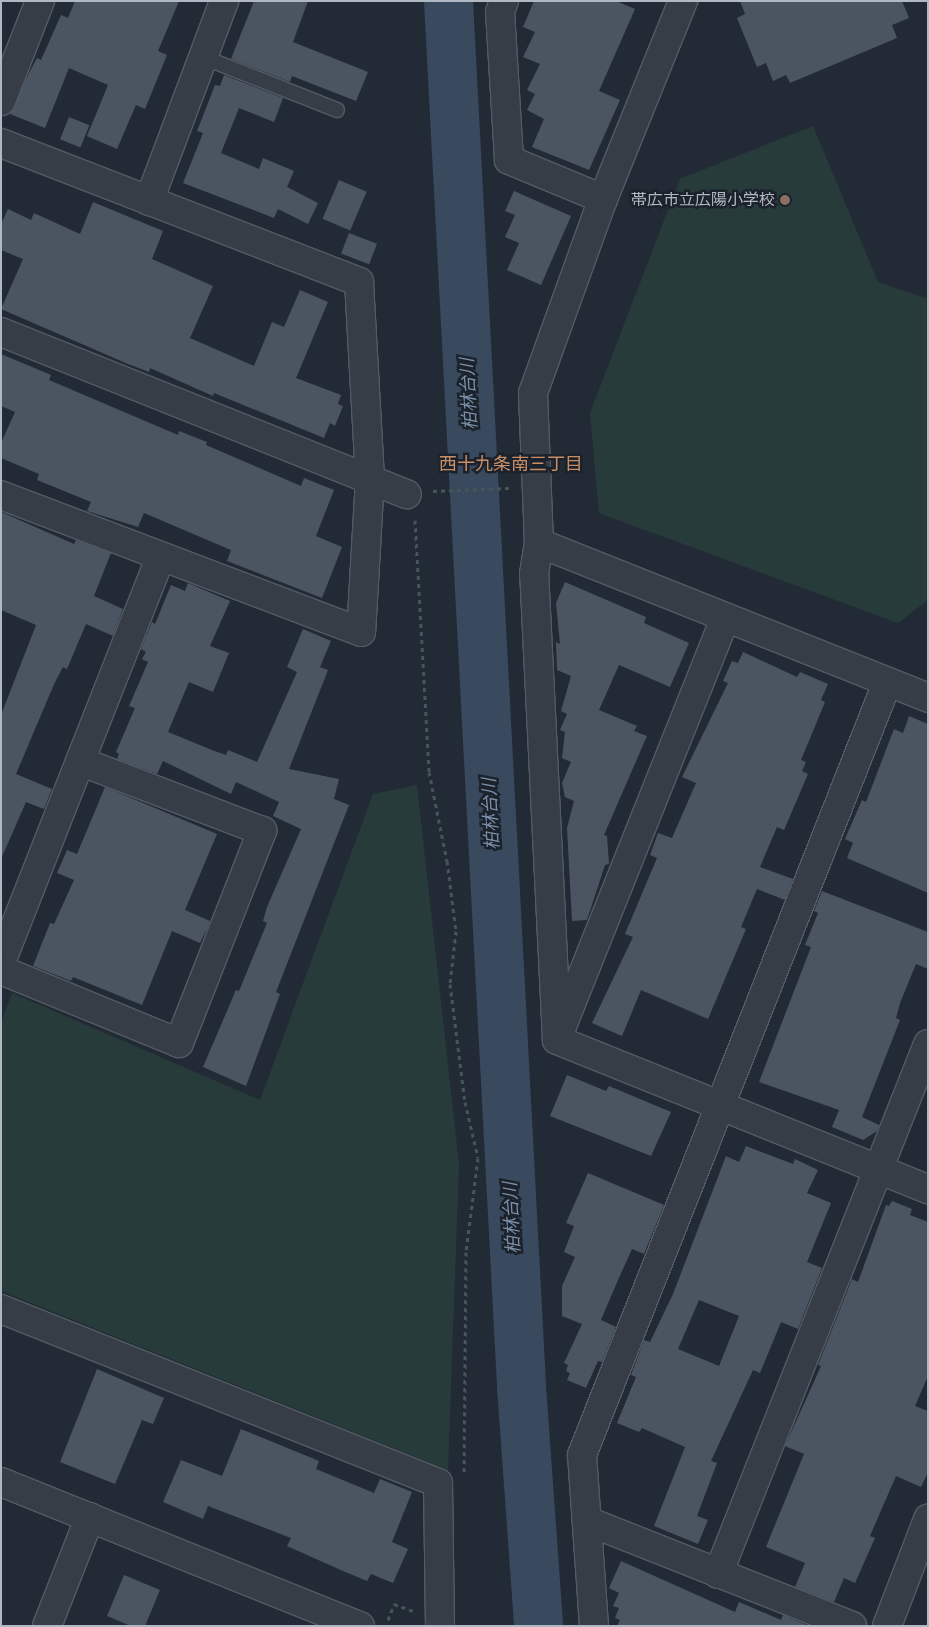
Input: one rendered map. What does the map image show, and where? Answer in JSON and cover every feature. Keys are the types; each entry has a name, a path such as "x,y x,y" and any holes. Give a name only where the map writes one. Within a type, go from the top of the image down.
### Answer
{"street":[{"path":"1,101 40,1"},
{"path":"149,201 224,1"},
{"path":"504,1 500,12 509,160 603,199"},
{"path":"557,1040 534,574 539,543 533,393 603,199 683,1"},
{"path":"1,143 360,282 370,478 361,632 1,494"},
{"path":"1,332 370,478 413,493"},
{"path":"539,543 725,620 928,698"},
{"path":"4,948 160,556"},
{"path":"557,1040 725,620"},
{"path":"594,1626 582,1455 887,683"},
{"path":"1,970 180,1043 262,831 80,761"},
{"path":"557,1040 718,1107 928,1189"},
{"path":"718,1574 928,1044"},
{"path":"1,1310 438,1483 440,1626"},
{"path":"1,1482 360,1626"},
{"path":"47,1626 90,1517"},
{"path":"887,1626 928,1519"},
{"path":"587,1521 852,1626"}],"lane":[{"path":"203,57 337,110"}],"path":[{"path":"464,1478 466,1252 478,1158 465,1102 450,984 456,932 447,861 429,772 418,528 413,493 496,487"}],"shaded area":[{"name":"帯広市立広陽小学校","path":"813,126 878,282 928,299 928,600 898,623 599,513 590,413 680,179"},
{"path":"417,785 459,1164 448,1470 1,1291 1,1023 12,993 260,1100 373,794"}],"building":[{"path":"75,1 179,1 158,51 167,55 145,109 136,105 117,149 87,136 108,85 69,68 45,128 10,114 37,58 41,60 61,15 68,18"},
{"path":"254,1 308,1 293,42 368,72 356,101 292,76 290,82 231,59"},
{"path":"534,1 616,1 635,9 599,91 620,100 589,170 532,147 544,119 527,110 535,94 527,90 540,64 523,57 535,32 523,27"},
{"path":"740,1 902,1 909,18 892,25 897,38 790,83 786,75 773,81 766,63 757,67 737,18 745,14"},
{"path":"224,75 283,98 274,122 239,108 221,153 259,169 263,158 294,171 287,187 318,203 308,224 278,209 274,218 183,183 203,133 197,131 215,85 220,86"},
{"path":"69,117 89,125 80,147 60,139"},
{"path":"339,180 367,192 350,230 323,219"},
{"path":"514,191 571,216 541,285 507,270 519,243 505,237 515,215 505,211"},
{"path":"93,202 163,231 152,259 213,286 190,338 254,366 272,322 284,327 300,290 328,302 296,378 341,395 338,404 343,406 335,426 330,423 324,438 214,393 213,396 150,368 149,372 128,364 1,309 23,259 1,250 1,224 8,209 31,220 34,213 80,234"},
{"path":"349,233 377,244 369,264 341,254"},
{"path":"1,354 51,375 49,380 178,435 179,431 207,442 206,445 301,486 304,478 334,490 316,536 342,547 322,598 227,561 231,550 144,513 138,527 87,511 91,502 37,480 39,474 1,458 1,443 15,412 1,406"},
{"path":"1,512 74,544 76,540 111,553 94,596 123,609 113,636 86,624 67,669 63,667 55,682 16,774 52,789 44,809 26,802 1,859 1,715 36,625 1,610"},
{"path":"565,582 646,617 644,623 689,643 670,687 619,665 599,710 637,726 634,731 647,736 604,835 607,836 609,864 605,865 587,920 572,921 567,828 574,801 565,797 562,783 571,762 562,758 565,732 560,730 567,714 561,711 571,676 557,670 556,642 560,644 556,603"},
{"path":"188,583 230,601 210,646 229,653 213,692 189,682 168,732 212,750 226,755 228,750 257,762 297,672 287,667 303,629 331,641 320,667 328,670 289,769 339,779 334,799 349,805 276,992 280,994 246,1086 203,1067 236,990 239,991 267,923 263,921 267,907 301,829 273,816 279,802 236,782 231,794 163,761 157,774 117,759 119,754 116,752 135,708 129,706 148,662 142,659 146,652 141,649 152,622 155,624 171,585 185,591"},
{"path":"743,652 797,677 800,672 828,684 821,700 825,702 801,760 806,762 802,771 808,774 784,830 777,827 760,867 793,879 785,900 757,889 741,927 746,929 708,1019 641,990 622,1036 592,1023 633,937 625,934 657,858 650,855 658,833 672,838 696,783 682,777 728,683 723,681 732,661 738,663"},
{"path":"909,716 928,724 928,893 847,858 853,843 845,839 862,800 866,802 894,729 903,733"},
{"path":"105,787 217,834 185,910 210,921 208,927 200,943 172,931 142,1005 73,977 71,981 33,966 50,923 54,924 74,880 57,873 67,850 77,854"},
{"path":"822,891 928,932 928,969 916,964 900,1003 896,1018 900,1020 862,1117 879,1125 877,1131 863,1140 832,1127 839,1110 759,1082 811,947 805,945 818,913 814,911"},
{"path":"567,1075 606,1091 609,1086 671,1112 651,1156 550,1116"},
{"path":"746,1146 793,1164 795,1159 818,1170 807,1193 831,1203 807,1262 822,1268 798,1329 781,1322 760,1373 753,1370 711,1461 717,1463 697,1516 708,1520 698,1544 654,1526 685,1447 642,1428 639,1432 617,1423 636,1377 631,1375 644,1340 650,1342 673,1294 726,1156 739,1162","holes":["699,1300 739,1316 719,1366 678,1349"]},
{"path":"588,1173 664,1205 644,1254 632,1249 618,1280 601,1320 616,1327 602,1362 598,1361 586,1388 567,1380 570,1373 566,1371 568,1365 564,1363 582,1324 562,1316 562,1286 575,1257 564,1252 574,1226 566,1223"},
{"path":"892,1201 912,1209 910,1215 928,1222 928,1376 915,1406 928,1411 928,1472 921,1487 896,1476 870,1536 875,1538 855,1583 844,1578 834,1602 795,1587 805,1563 766,1547 804,1454 785,1446 821,1366 818,1365 852,1279 858,1282 886,1205 889,1206"},
{"path":"97,1369 164,1398 153,1424 142,1420 115,1484 60,1462"},
{"path":"241,1429 319,1461 316,1469 374,1493 380,1479 412,1492 392,1542 408,1549 393,1583 371,1574 367,1581 287,1546 291,1538 208,1506 203,1519 163,1502 181,1460 222,1476"},
{"path":"621,1561 735,1612 739,1602 781,1620 783,1615 809,1626 617,1626 620,1620 615,1618 619,1608 613,1606 619,1593 609,1588"},
{"path":"124,1575 160,1590 145,1626 131,1626 107,1616"}],"waterway":[{"name":"柏林台川","path":"448,1 521,1386 538,1626"}],"place":[{"name":"帯広市立広陽小学校","path":"785,200"}],"district":[{"name":"西十九条南三丁目","path":"511,464"}]}
